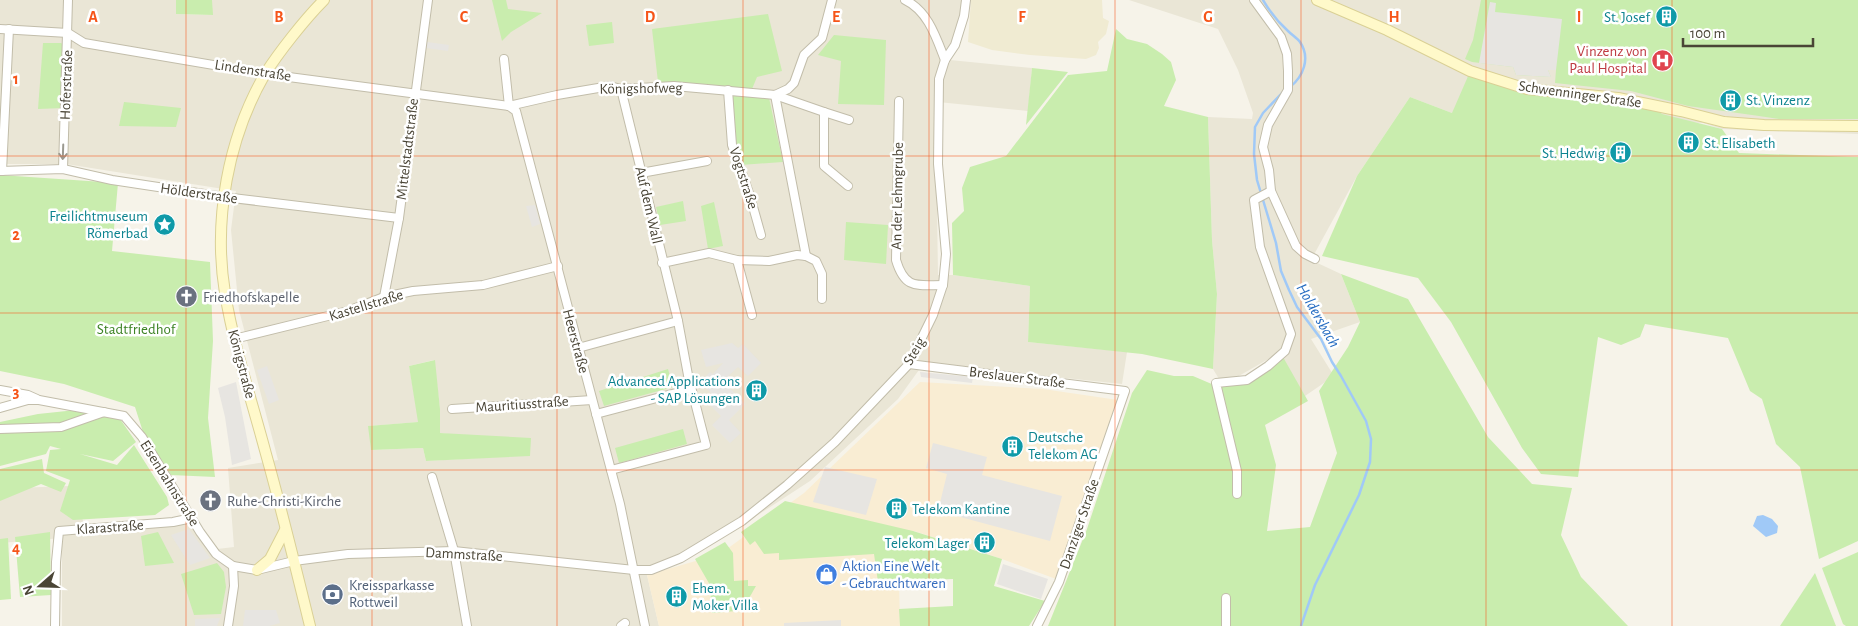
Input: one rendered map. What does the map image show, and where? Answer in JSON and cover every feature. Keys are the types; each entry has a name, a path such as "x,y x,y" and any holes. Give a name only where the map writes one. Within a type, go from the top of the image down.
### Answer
{"street":[{"name":"Hoferstraße","path":"62,169 68,0"},
{"name":"Königstraße","path":"310,626 234,339 225,292 221,237 224,197 230,167 243,122 266,74 324,0"},
{"name":"Mittelstadtstraße","path":"384,297 399,218 428,0"},
{"path":"806,256 775,96 788,89 794,83 804,55 822,38 832,0"},
{"path":"905,0 911,3 925,17 935,34 945,60"},
{"name":"Steig","path":"634,570 651,570 681,558 742,521 787,485 835,442 909,364 933,315 943,285 946,254 938,164 939,79 945,60 955,45 964,16 966,0"},
{"path":"1254,0 1280,37 1287,54 1289,80 1288,90 1268,125 1263,148 1269,170 1265,194 1296,246 1305,254 1315,259"},
{"name":"Schwenninger Straße","path":"1317,0 1387,30 1470,71 1527,90 1618,98 1724,122 1764,125 1858,126"},
{"name":"Lindenstraße","path":"0,29 68,33 84,43 266,74 415,92 508,106"},
{"path":"1,171 9,29"},
{"name":"Heerstraße","path":"504,59 508,106 516,111 558,266 611,470 645,626"},
{"name":"Königshofweg","path":"508,106 610,86 621,89 674,86 775,96 849,120"},
{"name":"Auf dem Wall","path":"611,470 706,445 691,389 678,321 662,263 621,89"},
{"name":"Vogtstraße","path":"728,90 732,146 750,196 761,235"},
{"name":"An der Lehmgrube","path":"899,101 896,260 902,276 913,285 943,285"},
{"path":"824,112 824,166 848,186"},
{"path":"641,173 707,161"},
{"name":"Hölderstraße","path":"1,171 62,169 112,180 224,197 399,218"},
{"path":"1237,494 1237,471 1216,383 1247,380 1268,366 1285,350 1291,334 1260,247 1254,200 1265,194"},
{"path":"662,263 709,253 737,260 769,260 797,255 806,256 816,261 822,274 822,299"},
{"path":"737,260 752,316"},
{"name":"Kastellstraße","path":"234,339 348,311 384,297 413,291 483,285 558,266"},
{"path":"578,348 678,321"},
{"name":"Breslauer Straße","path":"909,364 1125,390"},
{"path":"596,414 691,389"},
{"name":"Eisenbahnstraße","path":"0,390 28,395 39,400"},
{"name":"Danziger Straße","path":"1037,626 1059,582 1125,390"},
{"name":"Eisenbahnstraße","path":"0,408 28,400 39,400 124,416 142,437 216,554 233,566 257,570 294,561"},
{"name":"Mauritiusstraße","path":"452,409 592,400"},
{"path":"0,429 61,427 106,412"},
{"path":"432,477 454,551 467,626"},
{"name":"Klarastraße","path":"55,626 56,562 60,530 173,522 192,518"},
{"path":"257,570 270,559 285,530"},
{"name":"Dammstraße","path":"294,561 348,554 454,551 634,570"},
{"path":"228,626 234,586 233,566"},
{"path":"1226,598 1226,626"}],"shaded area":[{"path":"0,0 176,0 176,14 212,15 212,0 962,0 961,15 950,60 1032,68 1028,111 938,102 936,147 938,275 953,275 1030,286 1028,342 1127,352 1122,384 924,363 898,399 810,481 715,543 647,575 659,626 62,626 62,538 0,543 0,498 16,488 69,486 88,533 188,518 209,550 234,547 228,468 278,460 239,310 231,230 236,191 66,164 0,164","holes":["434,360 440,409 440,433 457,435 530,455 426,461 423,448 371,450 369,426 419,422 409,366"]},
{"path":"971,0 1102,0 1103,18 1109,21 1106,34 1098,42 1099,48 1096,55 1086,59 992,50 968,42"},
{"path":"1129,0 1858,0 1858,134 1722,129 1703,123 1452,113 1410,97 1357,176 1311,260 1341,274 1360,322 1311,339 1334,376 1305,396 1279,353 1237,377 1219,379 1213,369 1217,294 1212,240 1208,117 1252,119 1253,113 1238,70 1218,29"},
{"path":"1490,2 1496,3 1495,12 1562,19 1556,70 1548,70 1551,77 1516,75 1513,67 1479,63"},
{"path":"427,42 449,45 448,51 426,48"},
{"path":"535,205 540,224 532,227 526,206"},
{"path":"732,343 738,348 743,344 761,363 748,376 738,367 723,381 745,404 729,420 741,433 730,443 712,425 721,416 705,400 711,393 700,382 710,372 713,374 723,363 706,367 701,350"},
{"path":"267,366 279,400 269,404 257,370"},
{"path":"920,372 973,377 972,383 921,377"},
{"path":"236,382 251,459 232,465 225,417 218,388"},
{"path":"920,382 1043,389 1118,400 1056,579 1002,559 914,531 899,582 900,626 659,626 647,575 720,554 804,493"},
{"path":"933,443 987,457 982,475 1062,496 1050,541 938,511 947,474 926,468"},
{"path":"825,467 877,479 866,515 813,502"},
{"path":"189,529 210,558 190,565 171,535"},
{"path":"1003,564 1048,579 1041,599 997,584"},
{"path":"245,610 276,610 280,623 269,626 243,626"},
{"path":"220,618 217,626 195,626 195,619"},
{"path":"841,620 841,626 784,626 784,623"}],"green space":[{"path":"176,0 212,0 213,15 176,14"},
{"path":"492,0 506,0 508,9 542,13 511,32 502,41"},
{"name":"Vinzenz von Paul Hospital","path":"1481,0 1858,0 1858,119 1779,119 1688,106 1631,91 1555,83 1556,70 1548,70 1551,77 1516,75 1513,67 1472,62 1465,59 1473,40"},
{"path":"768,14 782,71 757,77 752,89 658,82 652,29"},
{"path":"612,22 614,43 589,46 586,25"},
{"path":"1116,29 1127,39 1147,44 1171,62 1176,80 1164,106 1208,117 1212,240 1217,294 1213,369 1142,354 1028,342 1030,286 953,275 952,223 964,211 962,188 970,167 1006,156 1068,75 1107,71"},
{"path":"834,35 886,40 884,105 838,104 841,61 818,55"},
{"path":"43,43 61,43 66,47 64,108 38,109"},
{"path":"1032,68 1068,72 1026,125"},
{"path":"1469,74 1656,109 1662,114 1722,129 1739,153 1858,157 1858,541 1819,559 1800,467 1776,444 1762,399 1750,391 1728,338 1645,324 1640,337 1621,345 1598,337 1578,477 1541,474 1522,448 1451,322 1418,278 1322,256 1357,176 1410,97 1452,113"},
{"path":"733,96 769,98 783,162 741,165 735,145"},
{"path":"124,102 181,108 176,127 119,126"},
{"name":"Stadtfriedhof","path":"0,175 118,183 112,251 210,262 213,341 208,418 215,477 171,475 143,432 135,407 64,384 0,371"},
{"path":"683,201 686,221 660,225 656,207"},
{"path":"714,202 723,246 708,249 701,206"},
{"path":"846,222 888,225 886,264 844,260"},
{"path":"1341,274 1408,299 1488,437 1532,484 1572,488 1561,535 1581,577 1628,626 1048,626 1087,529 1132,393 1147,370 1174,376 1193,376 1214,385 1248,382 1283,357 1308,401 1265,425 1276,465 1267,531 1310,527 1337,453 1319,391 1348,347 1360,322"},
{"path":"435,360 440,409 440,433 531,438 530,456 426,461 423,448 371,450 368,426 418,422 409,366"},
{"path":"668,369 673,387 604,406 599,391"},
{"path":"76,410 120,419 136,442 113,461 80,454 117,465 134,445 167,497 169,505 155,515 73,520 60,511 70,480 46,471 50,450 61,449 50,446 46,454 0,466 0,422 38,414"},
{"path":"683,429 687,444 619,463 615,448"},
{"path":"42,459 44,473 66,483 61,492 41,484 0,501 0,469"},
{"path":"785,501 913,531 1002,559 994,586 1045,601 1029,626 900,626 899,609 953,606 953,579 878,582 874,554 779,560 779,553 764,554 755,541 750,545 741,532"},
{"path":"50,532 51,595 20,597 15,537"},
{"path":"158,532 174,563 145,566 141,536"},
{"path":"8,538 11,599 0,600 0,539"},
{"path":"725,542 733,553 734,581 748,580 748,586 756,586 746,602 736,606 736,611 712,613 710,585 695,559"},
{"path":"1858,552 1858,626 1846,626 1843,624 1822,568"},
{"path":"217,563 224,572 226,587 221,614 194,615 181,574"},
{"path":"1815,573 1836,626 1780,626"}],"water":[{"path":"1763,515 1772,519 1778,526 1777,533 1766,537 1753,526 1757,516"}],"waterway":[{"name":"Holdersbach","path":"1263,0 1274,17 1299,41 1305,54 1302,73 1290,87"},
{"name":"Holdersbach","path":"1283,92 1263,113 1255,127 1254,154 1257,180 1276,243 1281,271 1289,290 1297,307 1321,339 1366,421 1371,439 1370,462 1359,495 1315,585 1301,626"}],"place":[{"name":"St. Josef","path":"1666,17"},
{"name":"Vinzenz von Paul Hospital","path":"1663,60"},
{"name":"St. Vinzenz","path":"1730,100"},
{"name":"St. Elisabeth","path":"1688,143"},
{"name":"St. Hedwig","path":"1621,153"},
{"name":"Freilichtmuseum Römerbad","path":"164,225"},
{"name":"Friedhofskapelle","path":"187,297"},
{"name":"Advanced Applications - SAP Lösungen","path":"756,390"},
{"name":"Deutsche Telekom AG","path":"1012,446"},
{"name":"Ruhe-Christi-Kirche","path":"211,501"},
{"name":"Telekom Kantine","path":"896,509"},
{"name":"Telekom Lager","path":"985,543"},
{"name":"Aktion Eine Welt - Gebrauchtwaren","path":"826,575"},
{"name":"Kreissparkasse Rottweil","path":"333,594"},
{"name":"Ehem. Moker Villa","path":"676,597"}]}
